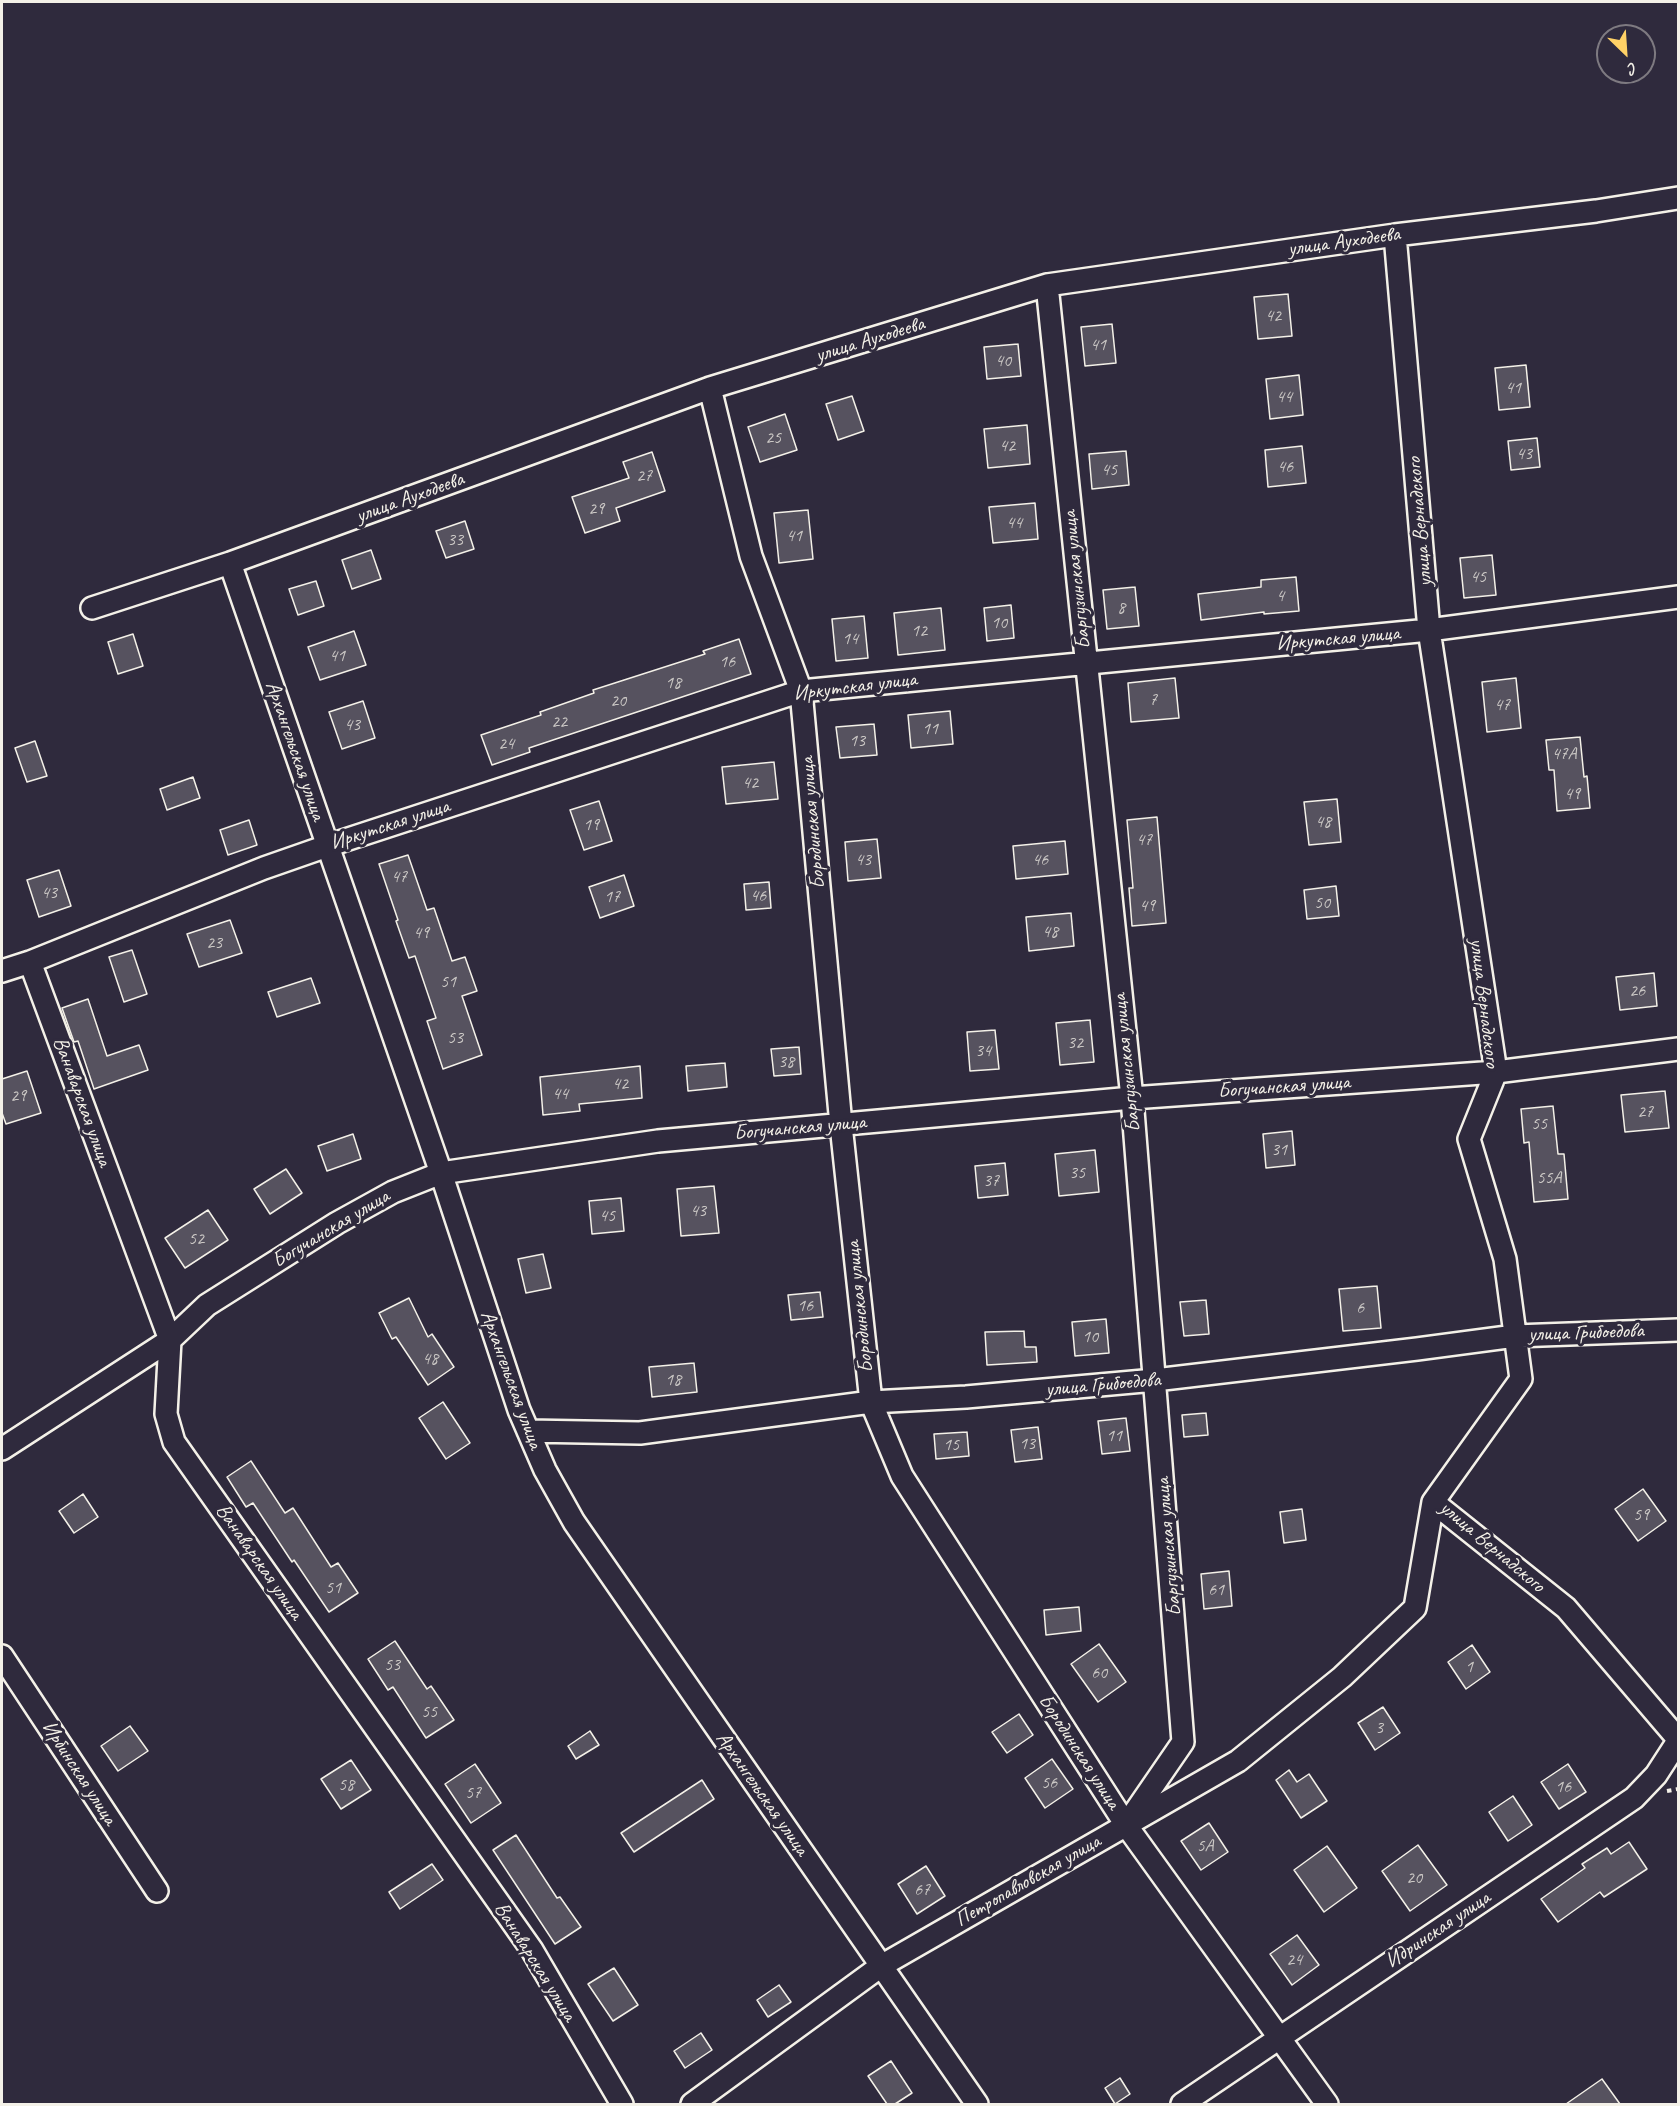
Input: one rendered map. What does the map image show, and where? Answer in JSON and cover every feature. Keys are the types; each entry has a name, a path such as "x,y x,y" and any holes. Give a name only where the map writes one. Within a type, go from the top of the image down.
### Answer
{"street":[{"name":"улица Ауходеева","path":"92,608 230,563 710,388 1047,285 1395,235 1596,211 1678,198"},
{"name":"улица Вернадского","path":"1395,235 1429,630 1496,1072 1469,1139 1505,1258 1521,1379 1433,1502 1566,1608 1678,1740"},
{"name":"Баргузинская улица","path":"1047,285 1132,1098 1184,1742 1126,1825"},
{"name":"Бородинская улица","path":"710,388 750,556 801,691 841,1125 871,1402 902,1476 1126,1825 1327,2104"},
{"name":"Архангельская улица","path":"230,563 441,1173 519,1410 545,1470 574,1522 977,2104"},
{"name":"Иркутская улица","path":"2,971 30,962 264,868 801,691 1429,630 1678,597"},
{"name":"Ванаварская улица","path":"30,962 170,1340 166,1414 174,1442 532,1950 622,2104"},
{"name":"Богучанская улица","path":"2,1449 170,1340 207,1305 337,1223 393,1192 441,1173 658,1141 1132,1098 1496,1072 1678,1049"},
{"name":"улица Грибоедова","path":"528,1431 640,1433 871,1402 966,1397 1155,1380 1515,1336 1678,1330"},
{"name":"Петропавловская улица","path":"692,2104 880,1965 1238,1761 1342,1677 1415,1608 1433,1502"},
{"name":"Ирбинская улица","path":"2,1656 157,1891"},
{"name":"Идринская улица","path":"1182,2104 1634,1797 1656,1775 1678,1740"}],"building":[{"path":"1288,294 1292,336 1258,339 1254,297"},
{"path":"1112,324 1116,363 1085,366 1081,327"},
{"path":"1018,344 1021,376 987,379 984,347"},
{"path":"1526,365 1530,407 1499,410 1495,368"},
{"path":"1299,375 1303,415 1270,419 1266,379"},
{"path":"852,396 864,431 838,440 826,404"},
{"path":"785,414 797,450 760,462 748,427"},
{"path":"1027,425 1030,464 988,468 984,429"},
{"path":"1537,438 1540,467 1511,470 1508,441"},
{"path":"1302,446 1306,483 1268,487 1265,450"},
{"path":"1126,451 1129,485 1092,489 1089,454"},
{"path":"652,452 665,491 616,508 620,521 585,533 572,497 629,478 623,462"},
{"path":"1035,503 1038,539 993,543 989,507"},
{"path":"808,510 813,559 779,563 774,513"},
{"path":"465,521 474,549 446,558 436,531"},
{"path":"371,550 381,579 352,589 342,560"},
{"path":"1492,555 1496,595 1464,598 1460,558"},
{"path":"1296,577 1299,611 1264,614 1264,612 1201,620 1198,594 1261,587 1261,580"},
{"path":"316,581 324,606 298,615 289,589"},
{"path":"1135,587 1139,626 1107,629 1103,590"},
{"path":"1011,605 1014,638 987,641 984,608"},
{"path":"941,608 945,650 898,655 894,613"},
{"path":"864,616 868,658 836,661 832,619"},
{"path":"354,631 366,665 320,680 308,647"},
{"path":"133,634 143,666 118,674 108,642"},
{"path":"739,639 751,674 529,748 530,752 492,765 481,735 541,715 540,712 594,693 593,690 705,654 703,651"},
{"path":"1175,678 1179,718 1131,722 1128,683"},
{"path":"1516,678 1521,728 1487,732 1482,682"},
{"path":"363,701 375,738 342,749 329,712"},
{"path":"950,711 953,744 911,748 908,715"},
{"path":"874,724 877,755 840,758 836,727"},
{"path":"1580,737 1590,808 1557,811 1554,770 1549,770 1546,740"},
{"path":"35,741 47,776 27,782 15,748"},
{"path":"774,762 778,799 726,804 722,767"},
{"path":"193,777 200,798 167,810 160,789"},
{"path":"1337,799 1341,842 1309,845 1304,802"},
{"path":"599,801 612,841 584,850 570,810"},
{"path":"1157,817 1166,923 1132,926 1129,888 1133,888 1127,820"},
{"path":"249,820 257,845 228,855 220,830"},
{"path":"877,839 881,878 848,881 845,842"},
{"path":"1065,841 1068,874 1016,879 1013,846"},
{"path":"408,855 427,910 434,908 452,961 465,957 477,991 462,996 482,1055 443,1069 427,1021 436,1018 415,956 409,958 379,864"},
{"path":"59,870 71,906 39,917 27,880"},
{"path":"624,875 634,906 600,918 589,887"},
{"path":"769,882 771,908 746,910 744,884"},
{"path":"1336,886 1339,916 1307,919 1304,890"},
{"path":"1071,913 1074,946 1029,951 1026,917"},
{"path":"230,920 242,953 199,967 187,934"},
{"path":"132,950 147,994 124,1002 109,957"},
{"path":"1654,973 1657,1006 1620,1010 1616,977"},
{"path":"311,978 320,1003 277,1017 268,992"},
{"path":"88,999 107,1056 139,1045 148,1070 94,1089 78,1041 74,1042 62,1008"},
{"path":"1090,1020 1094,1062 1060,1065 1056,1023"},
{"path":"995,1030 999,1069 970,1071 967,1032"},
{"path":"799,1047 801,1074 774,1076 771,1049"},
{"path":"725,1063 727,1087 688,1091 686,1066"},
{"path":"640,1066 642,1098 579,1104 580,1111 543,1115 540,1077"},
{"path":"27,1071 41,1113 6,1124 2,1113 2,1079"},
{"path":"1665,1091 1669,1128 1625,1132 1621,1095"},
{"path":"1553,1106 1558,1154 1564,1154 1568,1199 1534,1202 1529,1142 1524,1143 1521,1109"},
{"path":"1292,1131 1295,1165 1266,1168 1263,1134"},
{"path":"353,1134 361,1159 327,1171 318,1146"},
{"path":"1095,1150 1099,1192 1059,1196 1055,1154"},
{"path":"1005,1163 1008,1195 978,1198 975,1166"},
{"path":"286,1169 302,1193 270,1214 254,1189"},
{"path":"714,1186 719,1233 681,1236 677,1189"},
{"path":"621,1198 624,1231 592,1234 589,1201"},
{"path":"208,1210 228,1240 185,1268 165,1238"},
{"path":"543,1254 551,1288 526,1293 518,1259"},
{"path":"1377,1286 1381,1328 1343,1331 1339,1289"},
{"path":"820,1292 823,1317 791,1320 788,1295"},
{"path":"409,1298 428,1337 432,1334 454,1367 428,1385 396,1337 392,1339 379,1313"},
{"path":"1206,1300 1209,1334 1184,1336 1180,1302"},
{"path":"1106,1319 1109,1353 1075,1356 1072,1322"},
{"path":"1024,1331 1025,1347 1036,1347 1037,1362 987,1365 985,1332"},
{"path":"694,1363 697,1392 652,1397 649,1367"},
{"path":"443,1402 470,1443 446,1459 419,1418"},
{"path":"1206,1413 1208,1435 1184,1437 1182,1415"},
{"path":"1126,1418 1130,1451 1102,1454 1098,1421"},
{"path":"1038,1427 1042,1459 1015,1462 1011,1430"},
{"path":"967,1432 969,1456 936,1459 934,1434"},
{"path":"251,1461 285,1513 293,1508 331,1567 338,1563 358,1593 329,1612 253,1503 246,1507 227,1477"},
{"path":"1643,1489 1666,1521 1638,1541 1615,1509"},
{"path":"83,1494 98,1517 74,1533 59,1511"},
{"path":"1302,1509 1306,1540 1284,1543 1280,1512"},
{"path":"1229,1571 1232,1606 1204,1609 1201,1574"},
{"path":"1079,1607 1081,1631 1046,1635 1044,1610"},
{"path":"395,1641 427,1689 431,1686 454,1720 426,1738 393,1687 388,1690 368,1659"},
{"path":"1099,1644 1126,1682 1098,1702 1071,1664"},
{"path":"1472,1645 1490,1672 1466,1689 1448,1662"},
{"path":"1383,1707 1400,1733 1375,1750 1358,1723"},
{"path":"1019,1714 1033,1735 1007,1753 992,1732"},
{"path":"130,1726 148,1751 118,1771 101,1746"},
{"path":"590,1731 599,1745 576,1759 568,1746"},
{"path":"1052,1759 1073,1789 1045,1808 1025,1778"},
{"path":"351,1760 371,1790 341,1809 321,1779"},
{"path":"475,1764 501,1803 471,1823 445,1784"},
{"path":"1568,1764 1586,1792 1559,1809 1541,1782"},
{"path":"1289,1770 1297,1782 1309,1774 1327,1801 1301,1818 1276,1780"},
{"path":"702,1780 714,1799 634,1852 621,1833"},
{"path":"1513,1796 1532,1825 1508,1841 1489,1812"},
{"path":"1209,1823 1228,1852 1201,1870 1181,1841"},
{"path":"516,1835 557,1898 560,1897 581,1927 555,1944 493,1850"},
{"path":"1629,1842 1647,1869 1604,1897 1600,1892 1558,1922 1541,1899 1585,1868 1582,1864 1607,1848 1611,1854"},
{"path":"1418,1845 1447,1885 1410,1911 1382,1871"},
{"path":"1327,1846 1357,1888 1324,1912 1294,1870"},
{"path":"432,1864 443,1880 400,1909 389,1892"},
{"path":"926,1866 945,1896 917,1914 898,1884"},
{"path":"1297,1935 1319,1965 1292,1985 1270,1954"},
{"path":"614,1968 638,2005 613,2021 588,1984"},
{"path":"779,1985 791,2002 768,2017 757,2000"},
{"path":"701,2033 712,2050 685,2068 674,2051"},
{"path":"891,2061 912,2093 895,2104 887,2104 868,2076"},
{"path":"1120,2078 1130,2094 1115,2104 1105,2088"},
{"path":"1602,2079 1620,2104 1566,2104"}]}
